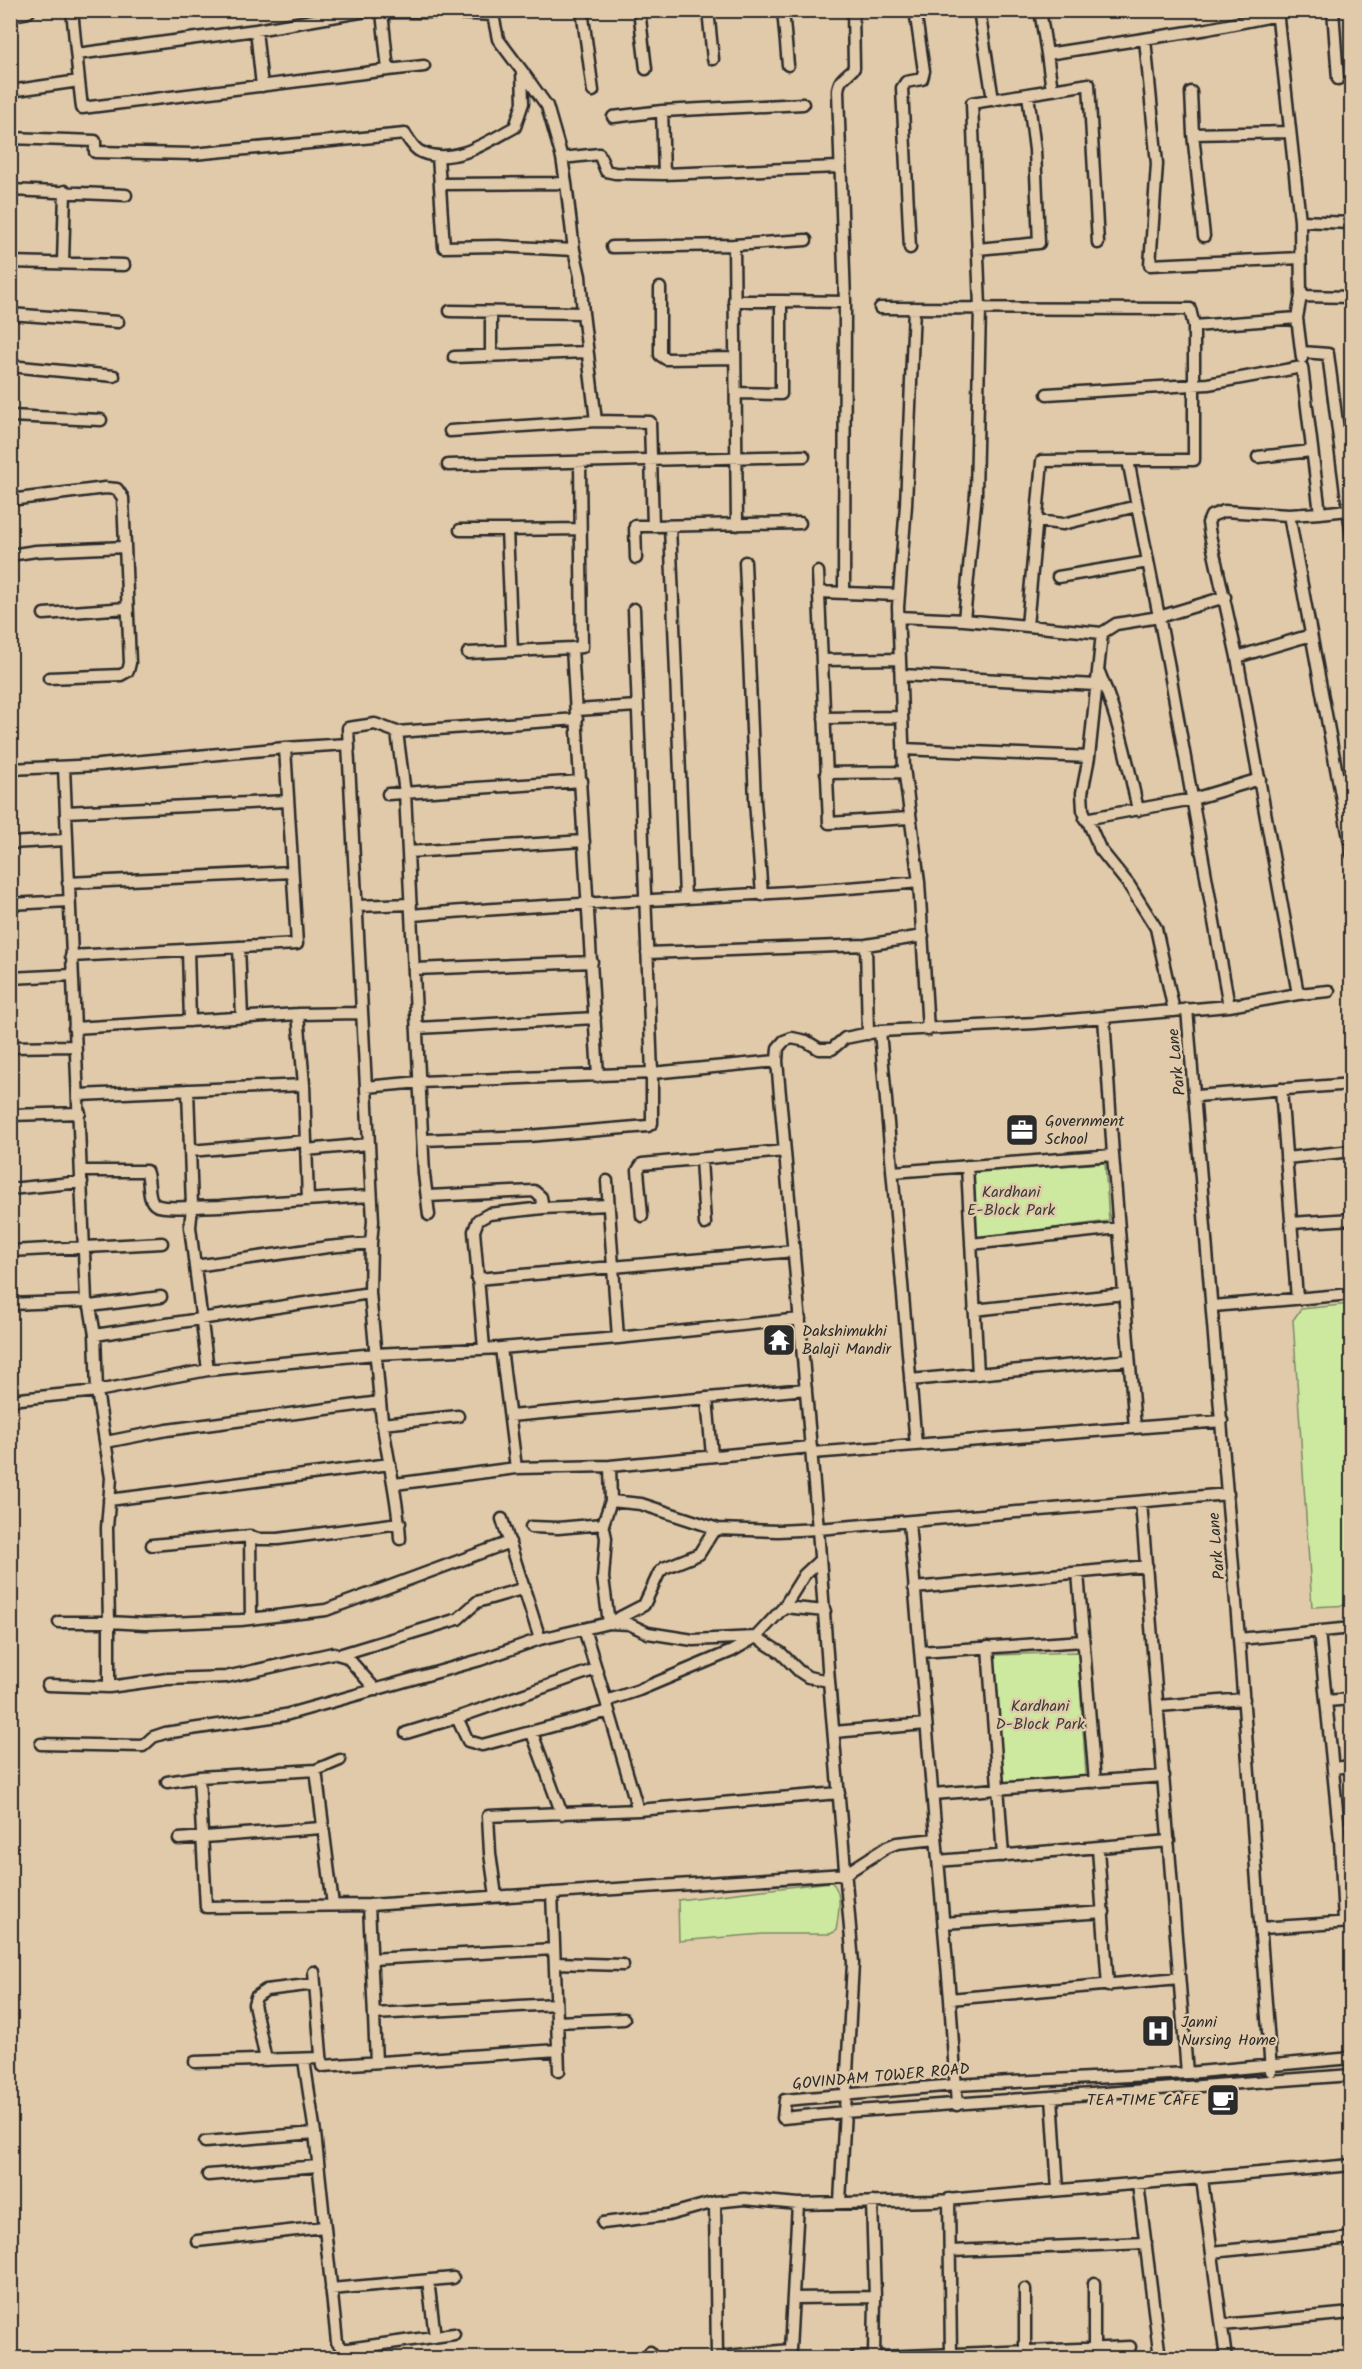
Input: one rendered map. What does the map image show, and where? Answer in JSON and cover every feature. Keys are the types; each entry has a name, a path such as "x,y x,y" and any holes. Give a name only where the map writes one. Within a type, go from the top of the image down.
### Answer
{"street":[{"path":"72,10 82,108 424,66"},
{"path":"582,10 593,91"},
{"path":"639,10 646,69"},
{"path":"708,10 713,59"},
{"path":"783,10 788,65"},
{"path":"844,592 845,302 838,84 843,76 849,74 854,68 853,10"},
{"path":"910,248 902,88 906,82 922,78 924,71 915,10"},
{"path":"979,10 993,100"},
{"path":"1040,10 1052,90"},
{"path":"1333,10 1338,79"},
{"path":"76,54 256,30 375,11 495,13 498,39 517,61 547,106 562,158 574,250 580,276 582,313 596,421"},
{"path":"375,11 388,70"},
{"path":"1047,54 1145,39 1277,13 1300,221 1301,296 1297,318 1320,513"},
{"path":"256,30 262,86"},
{"path":"1145,39 1157,164 1150,265 1300,258"},
{"path":"10,138 95,141 95,152 194,154 405,134 418,151 438,156 468,152 515,127 524,103 522,71"},
{"path":"10,91 80,81"},
{"path":"964,620 976,494 980,307 972,104 1089,84 1098,243"},
{"path":"1191,92 1204,236"},
{"path":"978,249 1039,243 1035,150 1028,94"},
{"path":"613,117 662,111 803,104"},
{"path":"662,111 664,174"},
{"path":"1193,134 1290,132"},
{"path":"562,158 599,154 606,171 615,173 664,174 839,167"},
{"path":"438,156 444,247 498,246 574,250"},
{"path":"441,184 566,183"},
{"path":"10,190 126,195"},
{"path":"63,263 65,191"},
{"path":"1300,221 1352,223"},
{"path":"612,247 734,245 806,240"},
{"path":"734,245 737,525"},
{"path":"10,262 124,265"},
{"path":"660,288 660,355 666,358 735,358"},
{"path":"1301,296 1352,297"},
{"path":"734,301 845,302"},
{"path":"736,393 781,394 781,301"},
{"path":"880,308 1190,309 1194,326 1194,460 1042,461 1027,626"},
{"path":"914,308 906,506 898,617 904,772 919,882 928,1030"},
{"path":"450,310 582,313"},
{"path":"491,312 491,357"},
{"path":"10,315 118,322"},
{"path":"1194,326 1297,318"},
{"path":"1302,351 1328,354 1352,538"},
{"path":"454,357 587,352"},
{"path":"10,366 114,376"},
{"path":"1047,394 1193,385 1302,367"},
{"path":"10,416 101,420"},
{"path":"450,431 596,421 650,422 653,526"},
{"path":"1257,457 1311,451"},
{"path":"447,465 804,456"},
{"path":"1128,460 1193,799 1229,1006"},
{"path":"468,653 582,647 580,463"},
{"path":"10,500 117,489 123,498 130,663 128,671 121,675 49,678"},
{"path":"1037,521 1063,524 1137,506"},
{"path":"1298,994 1237,657 1208,523 1211,516 1224,511 1289,515 1348,510"},
{"path":"1289,515 1352,854"},
{"path":"636,558 635,526 800,523"},
{"path":"670,526 685,897"},
{"path":"460,530 580,529"},
{"path":"507,530 512,651"},
{"path":"10,555 125,547"},
{"path":"745,562 754,790 762,896"},
{"path":"1058,577 1148,562"},
{"path":"818,572 829,823 909,818"},
{"path":"819,592 899,596"},
{"path":"898,617 964,620 1102,633 1116,624 1159,617 1225,597"},
{"path":"44,614 127,608"},
{"path":"423,1140 528,1137 648,1126 652,1123 634,609"},
{"path":"1102,633 1089,757 1082,794 1085,819 1100,849 1130,885 1156,928 1174,1011"},
{"path":"1237,657 1311,635"},
{"path":"573,648 598,1076"},
{"path":"822,660 900,659"},
{"path":"1098,669 1111,700 1122,737 1138,810"},
{"path":"901,675 1096,685"},
{"path":"400,1539 395,1484 382,1425 370,1293 369,1144 348,728 375,724 397,732 577,715 637,706"},
{"path":"824,718 902,717"},
{"path":"397,732 405,793 429,1215"},
{"path":"10,768 64,767 348,744 349,753"},
{"path":"71,956 297,944 285,748"},
{"path":"903,750 1089,757"},
{"path":"64,767 88,1304 95,1335 97,1391 111,1478 107,1528 109,1687"},
{"path":"826,773 904,772"},
{"path":"1085,819 1193,799 1260,779"},
{"path":"388,794 582,781"},
{"path":"66,813 288,801"},
{"path":"10,843 66,840"},
{"path":"408,852 584,841"},
{"path":"68,883 291,872"},
{"path":"357,906 412,910 503,908 685,897 762,896 919,882"},
{"path":"10,904 69,901"},
{"path":"647,953 866,945 923,936"},
{"path":"866,945 868,1034"},
{"path":"239,947 242,1017"},
{"path":"189,950 190,1020"},
{"path":"415,969 592,962"},
{"path":"10,978 72,975"},
{"path":"840,2202 853,1963 828,1682 818,1528 784,1151 778,1048 784,1041 792,1038 806,1041 819,1049 832,1049 845,1038 880,1032 1229,1006 1329,991"},
{"name":"Park Lane","path":"1187,1009 1228,1494 1272,2081"},
{"path":"74,1028 298,1014 361,1013"},
{"path":"298,1014 304,1085 308,1200"},
{"path":"1104,1017 1135,1428"},
{"path":"418,1028 595,1018"},
{"path":"880,1032 916,1445"},
{"path":"10,1047 75,1046"},
{"path":"366,1088 420,1082 652,1073 777,1060"},
{"path":"1196,1096 1352,1084"},
{"path":"79,1095 304,1085"},
{"path":"1281,1089 1297,1299"},
{"path":"188,1090 192,1207 190,1227 208,1370"},
{"path":"10,1115 80,1113"},
{"path":"190,1151 369,1144"},
{"path":"642,1216 639,1166 642,1164 784,1151"},
{"path":"1286,1158 1352,1151"},
{"path":"893,1172 1113,1155"},
{"path":"701,1159 705,1224"},
{"path":"967,1166 978,1374"},
{"path":"10,1189 82,1176 146,1171 149,1176 152,1203 158,1206 192,1207 371,1196"},
{"path":"607,1181 618,1338"},
{"path":"428,1196 534,1191 538,1192 541,1197 543,1208"},
{"path":"484,1348 474,1232 478,1220 489,1214 543,1208 608,1205"},
{"path":"1291,1223 1352,1219"},
{"path":"971,1244 1119,1228"},
{"path":"10,1251 162,1243"},
{"path":"195,1266 371,1243"},
{"path":"477,1279 794,1251"},
{"path":"95,1335 370,1293"},
{"path":"974,1310 1124,1294"},
{"path":"1213,1306 1352,1294"},
{"path":"10,1304 88,1304 161,1297"},
{"path":"10,1400 97,1391 208,1370 375,1354 501,1348 618,1338 800,1319"},
{"path":"501,1348 516,1468"},
{"path":"910,1380 1129,1360"},
{"path":"510,1416 806,1389"},
{"path":"707,1398 712,1456"},
{"path":"106,1442 166,1430 380,1402"},
{"path":"382,1425 459,1416"},
{"path":"395,1484 516,1468 610,1466 712,1456 916,1445 1222,1421"},
{"path":"109,1500 390,1464"},
{"path":"609,1623 603,1578 606,1538 603,1524 611,1501 610,1466"},
{"path":"611,1501 641,1504 718,1529 778,1531 1228,1494"},
{"path":"1141,1502 1159,1706 1186,2073"},
{"path":"502,1519 540,1639"},
{"path":"909,1522 944,1923 957,2105"},
{"path":"152,1545 250,1536 259,1539 278,1539 400,1523"},
{"path":"531,1527 558,1528 603,1524"},
{"path":"41,1744 143,1746 153,1737 165,1733 285,1715 480,1660 540,1639 609,1623 644,1605 659,1573 669,1565 699,1554 712,1533 718,1529"},
{"path":"250,1536 251,1619"},
{"path":"59,1622 145,1624 251,1619 326,1610 510,1542"},
{"path":"459,1716 468,1741 482,1745 532,1733 608,1706 639,1690 732,1651 756,1637 784,1607 804,1575 820,1560"},
{"path":"914,1588 1147,1566"},
{"path":"1078,1573 1095,1782"},
{"path":"48,1685 109,1687 167,1679 226,1677 324,1654 342,1654 458,1619 477,1602 525,1588"},
{"path":"784,1607 825,1611"},
{"path":"609,1623 629,1624 648,1634 693,1640 756,1637 782,1653 798,1671 808,1677 828,1682"},
{"path":"1239,1639 1352,1628"},
{"path":"584,1629 638,1809"},
{"path":"1261,1928 1348,1922 1319,1631"},
{"path":"920,1652 1083,1641"},
{"path":"988,1647 1003,1856"},
{"path":"342,1654 351,1660 376,1690"},
{"path":"406,1733 596,1669"},
{"path":"1159,1706 1244,1698"},
{"path":"1326,1701 1352,1699"},
{"path":"834,1732 926,1724"},
{"path":"532,1733 562,1814"},
{"path":"167,1782 199,1777 316,1770 340,1760"},
{"path":"1333,1768 1352,1766"},
{"path":"316,1770 321,1828 333,1905"},
{"path":"933,1794 1164,1776"},
{"path":"199,1777 206,1907 369,1905 845,1874 897,1843 936,1839"},
{"path":"496,1896 488,1816 562,1814 839,1793"},
{"path":"179,1839 321,1828"},
{"path":"1340,1840 1352,1839"},
{"path":"938,1861 1098,1849 1169,1841"},
{"path":"1098,1849 1108,1986"},
{"path":"552,1893 559,2071"},
{"path":"369,1905 376,2062"},
{"path":"944,1923 1104,1912"},
{"path":"371,1959 554,1949"},
{"path":"555,1963 623,1965"},
{"path":"314,1972 322,2066 558,2050"},
{"path":"950,1999 1179,1978"},
{"path":"266,2060 254,2004 256,1997 266,1990 315,1984"},
{"path":"374,2014 556,2004"},
{"path":"557,2022 624,2019"},
{"path":"195,2062 321,2058"},
{"name":"GOVINDAM TOWER ROAD","path":"1352,2058 1186,2073 955,2085 785,2100 783,2118 1352,2075"},
{"path":"304,2060 315,2133 337,2342 343,2349 454,2334"},
{"path":"1052,2097 1058,2190"},
{"path":"205,2142 315,2133"},
{"path":"603,2223 668,2215 715,2202 744,2199 798,2204 950,2199 1352,2165"},
{"path":"208,2175 318,2166"},
{"path":"1202,2179 1226,2358"},
{"path":"1138,2184 1160,2358"},
{"path":"950,2199 958,2356"},
{"path":"715,2202 717,2358 791,2354 798,2204"},
{"path":"872,2202 874,2356"},
{"path":"197,2241 324,2228"},
{"path":"1212,2252 1352,2238"},
{"path":"951,2251 1146,2243"},
{"path":"331,2289 453,2278"},
{"path":"428,2280 435,2337"},
{"path":"1094,2348 1095,2283"},
{"path":"1025,2289 1026,2351"},
{"path":"794,2298 875,2297"},
{"path":"1222,2325 1352,2313"},
{"path":"854,2358 958,2356 1130,2347"}],"green space":[{"name":"Kardhani E-Block Park","path":"1105,1163 1109,1221 976,1238 974,1172"},
{"path":"1351,1304 1351,1605 1312,1607 1293,1320 1301,1309"},
{"name":"Kardhani D-Block Park","path":"1078,1652 1086,1775 1003,1784 994,1655"},
{"path":"831,1882 838,1892 839,1905 836,1931 830,1934 763,1934 679,1941 678,1900"}],"place":[{"name":"Government School","path":"1022,1130"},
{"name":"Dakshimukhi Balaji Mandir","path":"779,1340"},
{"name":"Janni Nursing Home","path":"1158,2031"},
{"name":"TEA TIME CAFE","path":"1223,2100"}]}
